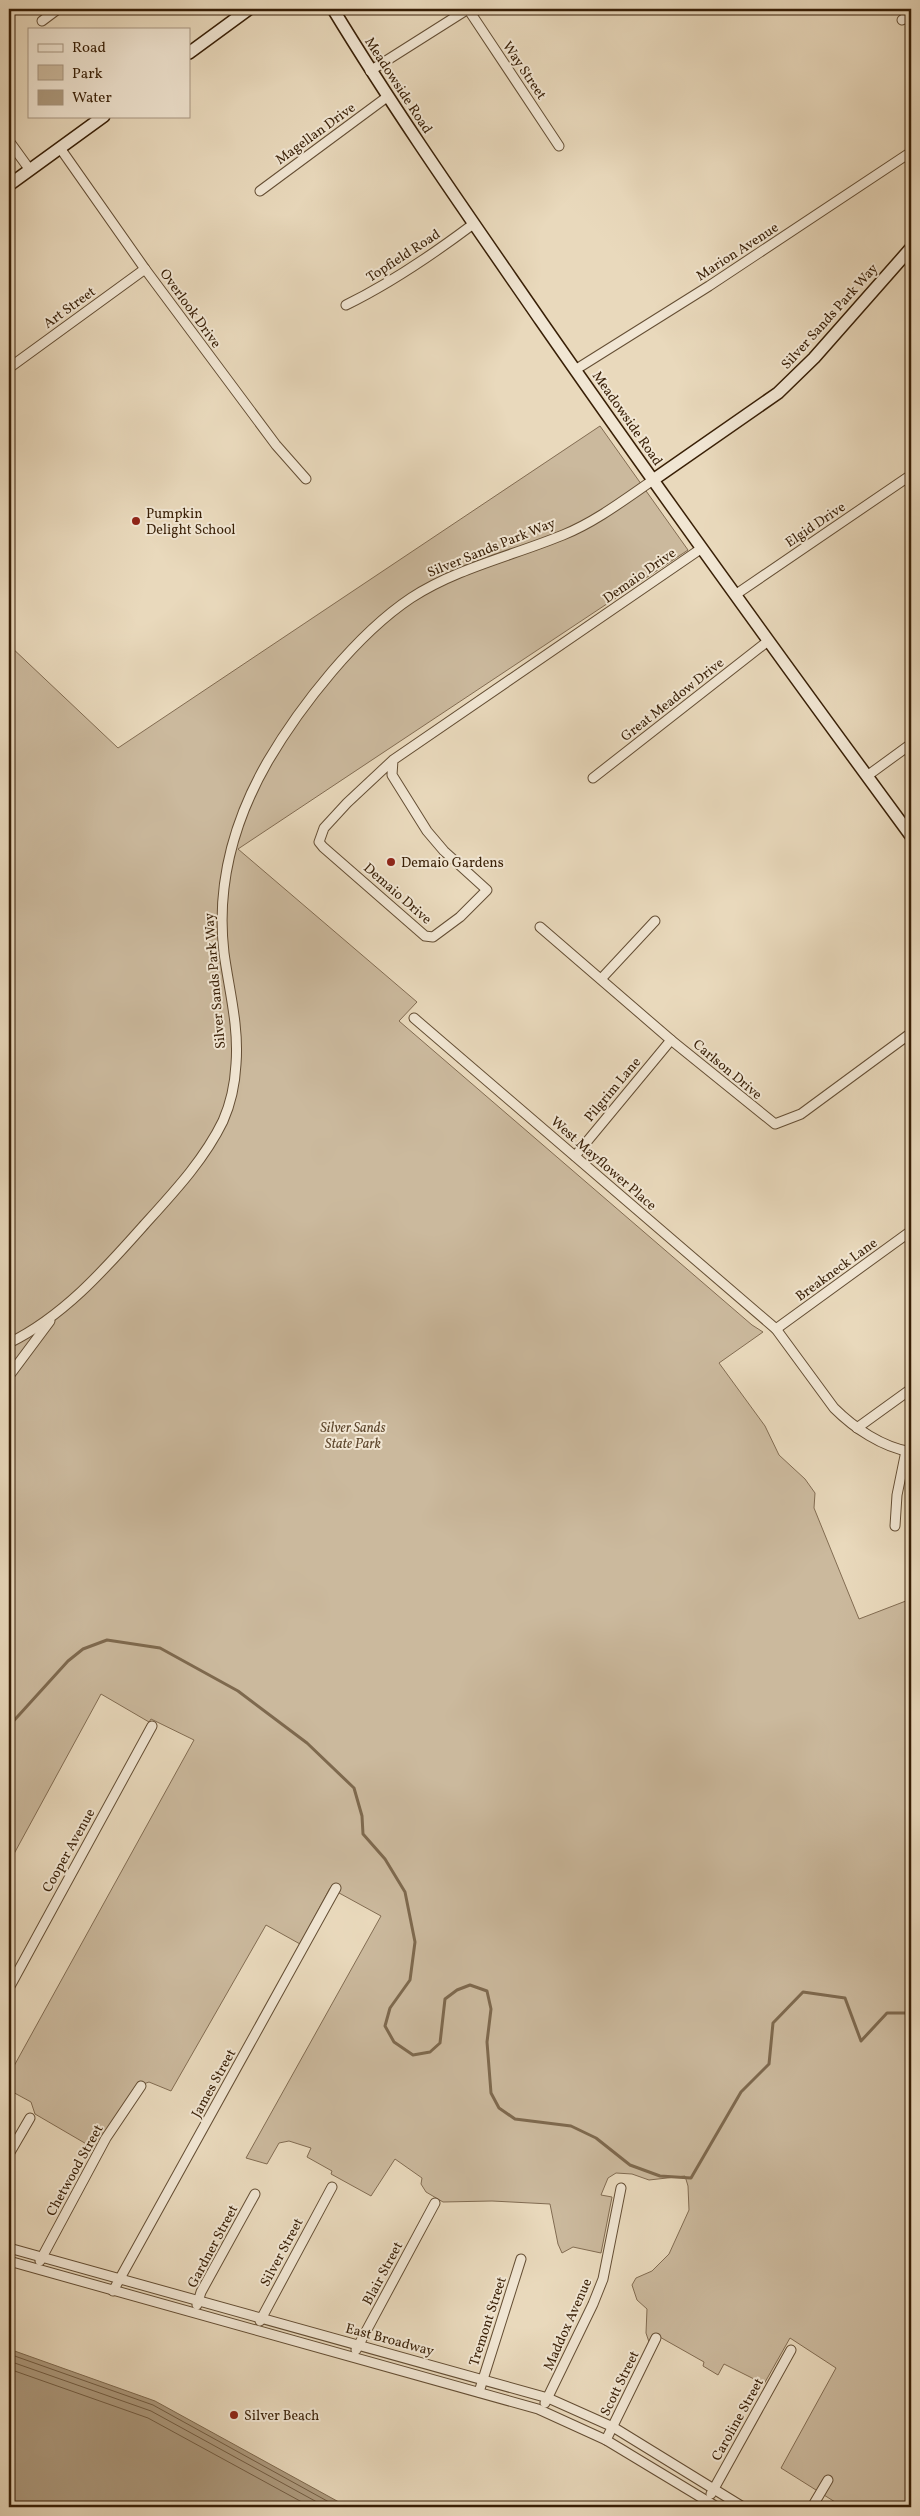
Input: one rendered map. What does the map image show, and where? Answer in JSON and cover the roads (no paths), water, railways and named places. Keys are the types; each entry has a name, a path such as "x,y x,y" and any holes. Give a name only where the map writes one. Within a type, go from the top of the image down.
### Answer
{"main road":[{"path":"190,52 249,9"},
{"name":"Meadowside Road","path":"333,9 370,71 472,225 768,641 911,836"},
{"path":"9,185 101,118"},
{"name":"Silver Sands Park Way","path":"653,480 778,392 814,358 909,254"}],"street":[{"path":"42,21 58,9"},
{"path":"370,71 468,9"},
{"name":"Way Street","path":"468,9 559,146"},
{"path":"902,20 911,14"},
{"name":"Magellan Drive","path":"260,191 387,97"},
{"path":"9,142 30,170"},
{"name":"Overlook Drive","path":"60,148 145,268 276,445 306,479"},
{"name":"Marion Avenue","path":"575,370 709,286 911,152"},
{"name":"Topfield Road","path":"346,306 375,291 424,260 472,225"},
{"name":"Art Street","path":"9,368 145,268"},
{"name":"Elgid Drive","path":"735,595 911,474"},
{"name":"Silver Sands Park Way","path":"10,1344 51,1318 104,1270 200,1160 224,1117 231,1096 237,1047 221,913 227,864 235,833 248,800 269,760 298,715 361,641 387,616 412,597 466,571 581,527 653,480"},
{"name":"Demaio Drive","path":"393,760 392,775 427,831 444,851 488,890 440,934 433,937 425,936 320,842 324,828 393,760 702,548"},
{"name":"Great Meadow Drive","path":"593,778 768,641"},
{"path":"867,776 911,744"},
{"path":"601,979 655,921"},
{"name":"Carlson Drive","path":"540,927 671,1040 775,1124 801,1114 911,1033"},
{"name":"West Mayflower Place","path":"414,1018 776,1330 834,1408 857,1428 909,1452"},
{"name":"Pilgrim Lane","path":"575,1156 671,1040"},
{"name":"Breakneck Lane","path":"776,1330 911,1231"},
{"name":"Silver Sands Park Way","path":"9,1376 51,1318"},
{"path":"857,1428 911,1389"},
{"path":"895,1526 897,1494 909,1452"},
{"name":"Cooper Avenue","path":"9,1988 152,1726"},
{"name":"James Street","path":"113,2291 336,1888"},
{"name":"Chetwood Street","path":"36,2269 106,2138 141,2086"},
{"path":"9,2154 30,2118"},
{"name":"Silver Street","path":"255,2330 332,2187"},
{"name":"Maddox Avenue","path":"542,2410 603,2279 621,2188"},
{"name":"Gardner Street","path":"195,2312 201,2292 255,2194"},
{"name":"Blair Street","path":"352,2356 435,2203"},
{"name":"East Broadway","path":"9,2248 548,2398 613,2427 743,2507"},
{"name":"Tremont Street","path":"479,2392 521,2258"},
{"name":"East Broadway","path":"9,2262 195,2312 542,2410 606,2440 717,2507"},
{"name":"Scott Street","path":"606,2440 656,2338"},
{"name":"Caroline Street","path":"707,2501 792,2350"},
{"path":"812,2507 828,2480"}],"water":[{"path":"9,2349 155,2401 348,2507 9,2507"}],"waterway":[{"path":"9,1726 68,1661 83,1649 107,1640 160,1648 238,1691 307,1743 354,1788 362,1816 363,1834 385,1859 405,1892 415,1942 410,1980 390,2008 385,2026 394,2042 413,2055 430,2052 440,2043 445,1999 457,1990 470,1985 487,1991 491,2009 487,2042 491,2093 499,2108 515,2119 571,2126 596,2138 630,2165 660,2176 691,2178 741,2092 769,2064 773,2023 803,1992 845,1998 861,2041 887,2013 911,2013"}],"place":[{"name":"Pumpkin Delight School","path":"136,521"},
{"name":"Demaio Gardens","path":"391,862"},
{"name":"Silver Beach","path":"234,2415"}],"park label":[{"name":"Silver Sands State Park","path":"353,1435"}]}
